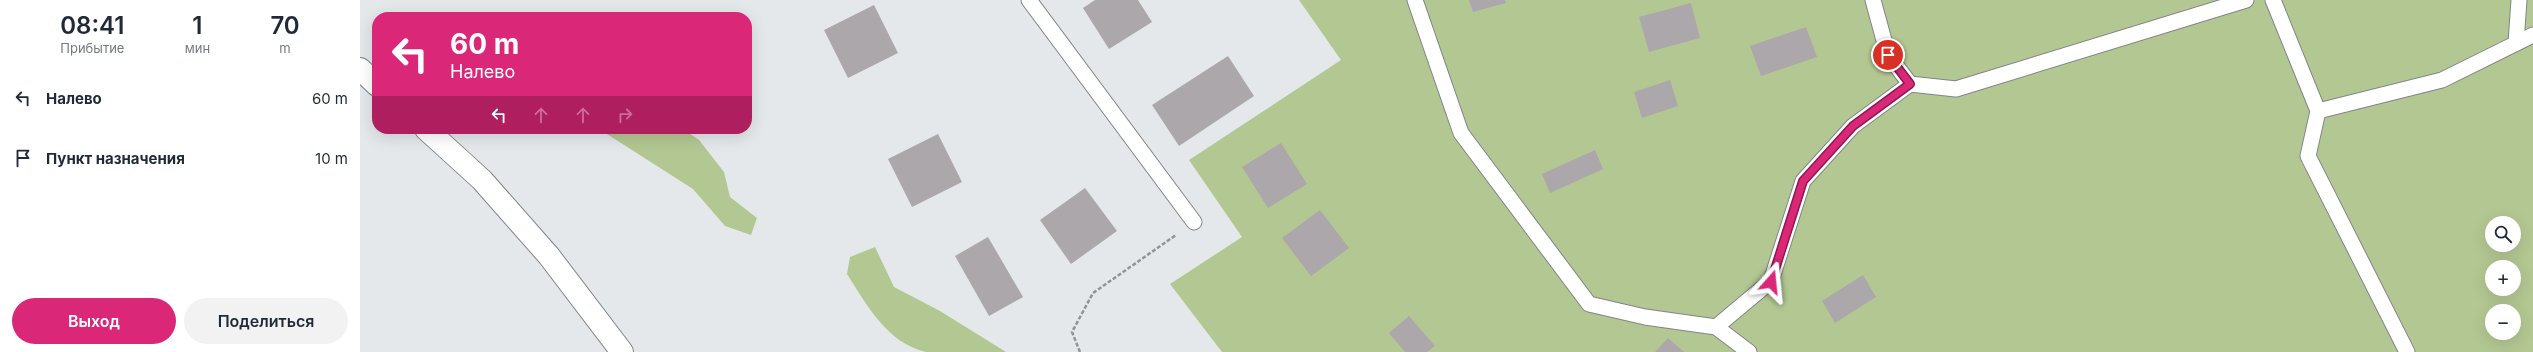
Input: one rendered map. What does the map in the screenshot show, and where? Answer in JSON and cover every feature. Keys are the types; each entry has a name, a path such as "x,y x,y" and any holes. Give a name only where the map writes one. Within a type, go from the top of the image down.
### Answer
{"street":[{"path":"360,69 372,80"},
{"path":"431,134 482,180 549,256 622,352"}],"lane":[{"path":"1029,0 1194,222"},
{"path":"1415,0 1461,133 1589,304 1645,318 1716,327 1749,352"},
{"path":"1873,0 1888,55 1910,84"},
{"path":"1716,327 1771,282 1803,181 1853,126 1910,84 1956,89 2246,0"},
{"path":"2273,0 2318,111 2308,156 2407,352"},
{"path":"2516,43 2519,0"},
{"path":"2318,111 2442,80 2533,35"}],"path":[{"path":"1080,352 1072,332 1093,293 1194,222"}],"green space":[{"path":"1299,0 2533,0 2533,352 1222,352 1170,284 1242,237 1189,160 1341,60"},
{"path":"607,134 690,134 699,140 724,172 730,197 757,218 751,235 725,226 693,189"},
{"path":"875,247 894,287 940,311 1006,352 926,352 912,347 889,332 862,298 847,274 850,257"}],"building":[{"path":"1095,0 1138,0 1152,22 1109,49 1083,8"},
{"path":"1469,0 1505,0 1506,3 1473,12"},
{"path":"1691,3 1700,38 1649,52 1639,17"},
{"path":"874,5 898,53 848,78 824,30"},
{"path":"1806,27 1817,57 1761,76 1750,46"},
{"path":"1228,56 1254,96 1179,146 1152,105"},
{"path":"1670,80 1678,106 1642,118 1634,92"},
{"path":"938,134 962,182 912,207 888,159"},
{"path":"1281,143 1307,184 1268,208 1242,167"},
{"path":"1595,150 1603,169 1550,193 1542,174"},
{"path":"1085,188 1117,231 1071,264 1040,220"},
{"path":"1320,210 1349,248 1311,276 1282,238"},
{"path":"988,237 1023,297 989,316 955,256"},
{"path":"1863,275 1876,297 1835,323 1822,301"},
{"path":"1409,316 1435,346 1427,352 1405,352 1389,333"},
{"path":"1668,338 1684,352 1655,352"}],"route":[{"path":"1771,282 1803,181 1853,126 1910,84 1888,55"}]}
